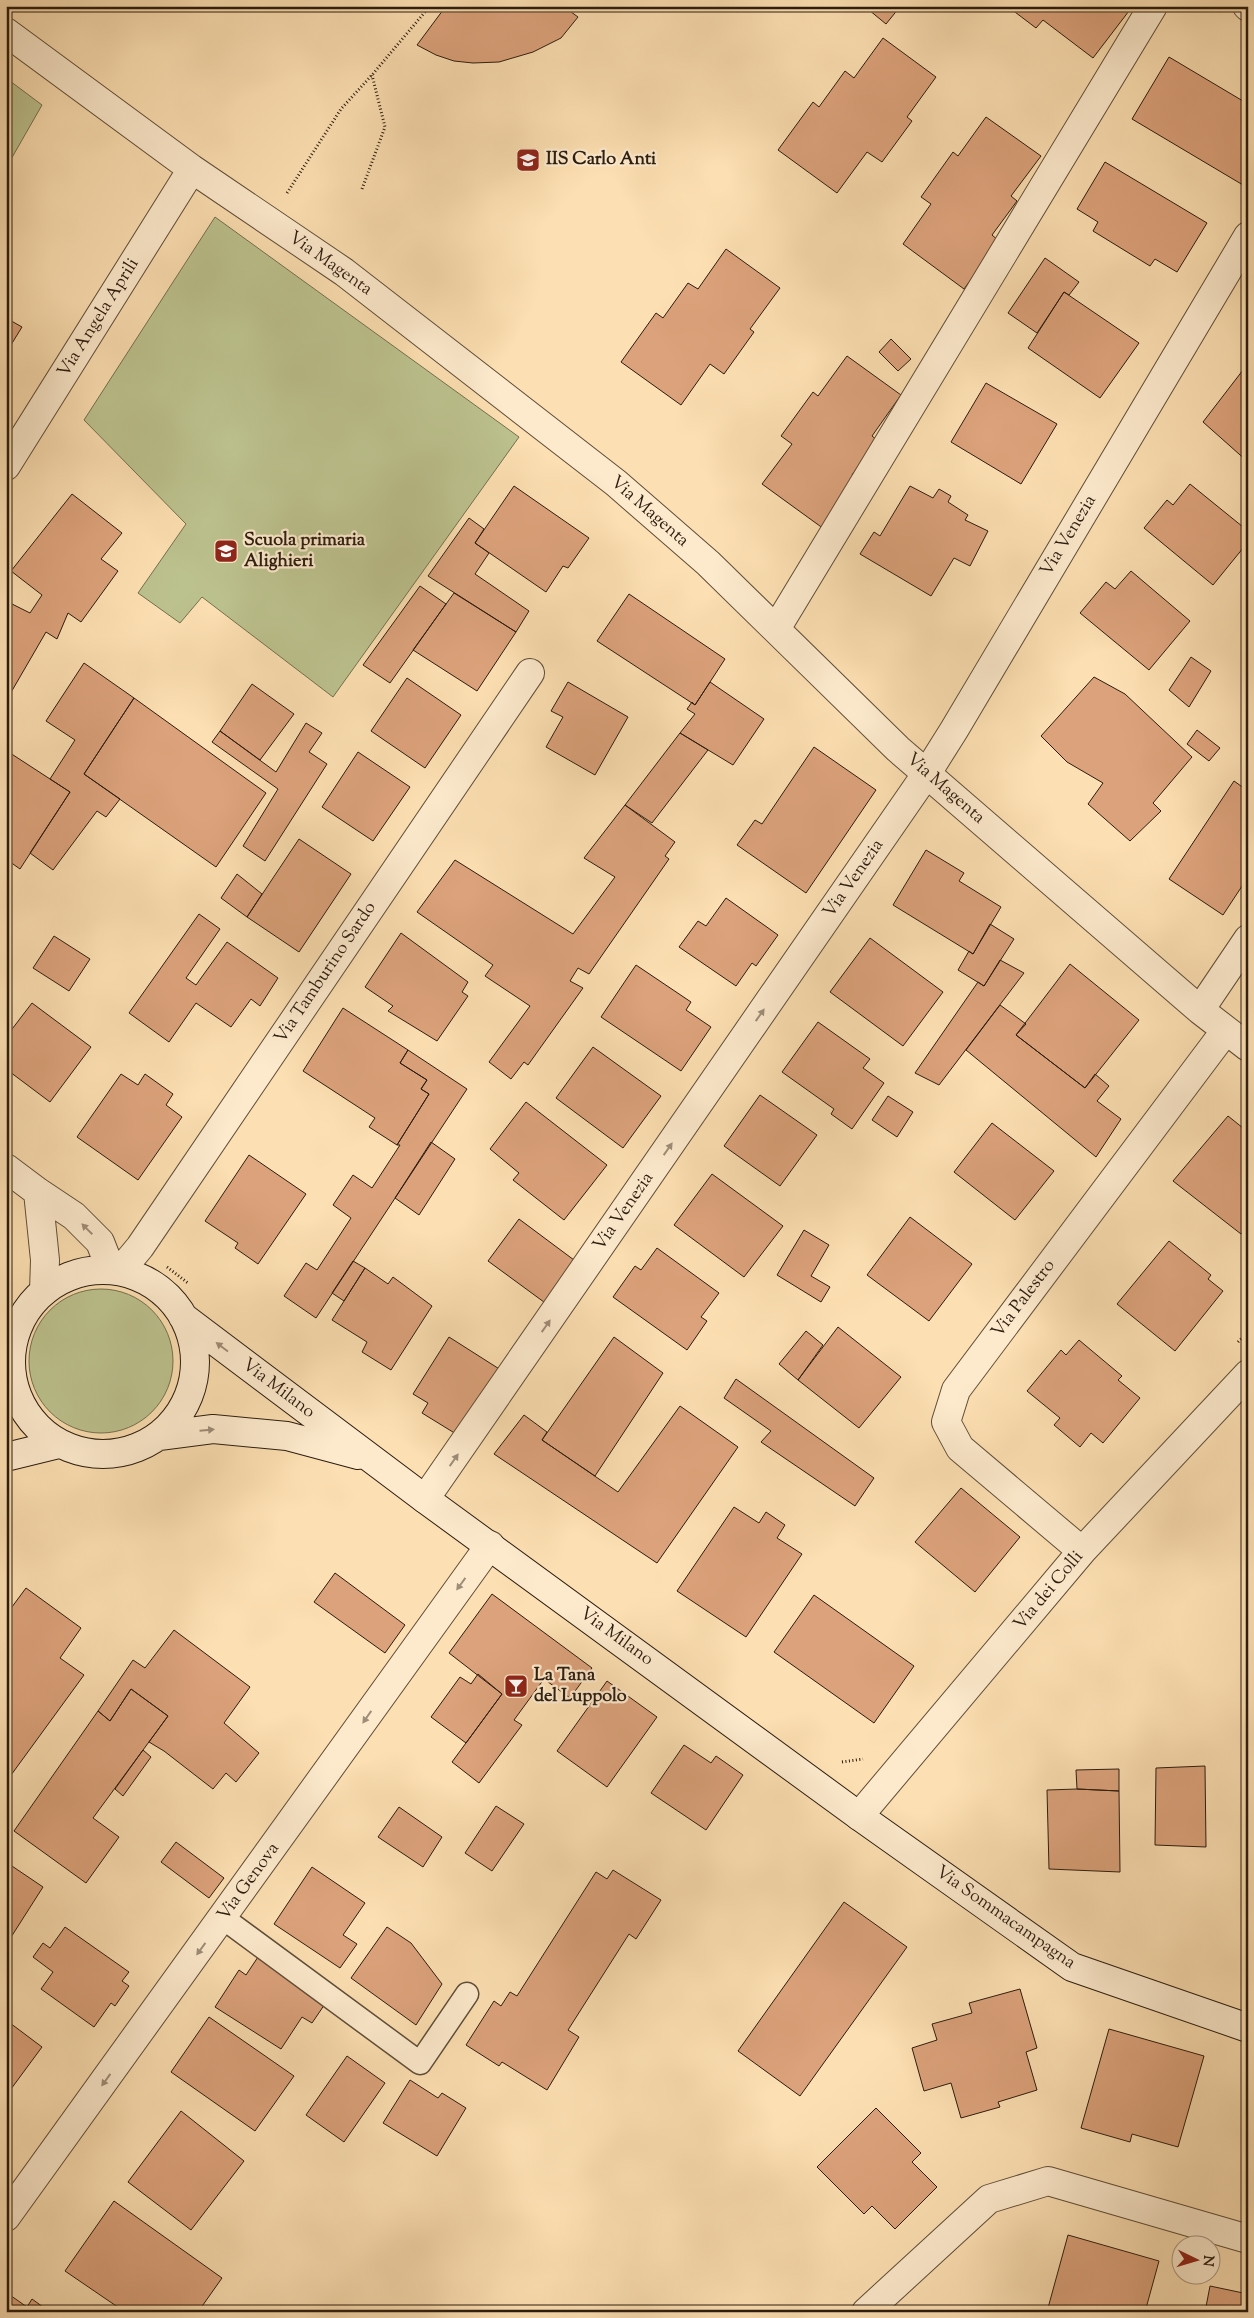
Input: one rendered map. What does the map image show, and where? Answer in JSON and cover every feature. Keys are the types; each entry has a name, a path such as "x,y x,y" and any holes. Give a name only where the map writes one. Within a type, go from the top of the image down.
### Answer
{"street":[{"path":"776,629 1153,6"},
{"name":"Via Magenta","path":"6,32 192,169 344,272 616,483 708,563 898,749 1200,1010 1248,1047"},
{"name":"Via Angela Aprili","path":"6,466 192,169"},
{"name":"Via Venezia","path":"425,1499 927,773 1248,236"},
{"name":"Via Tamburino Sardo","path":"116,1270 140,1247 530,672"},
{"path":"1200,1010 1248,939"},
{"name":"Via Palestro","path":"1082,1551 960,1448 946,1422 956,1390 1226,1030"},
{"path":"6,1168 74,1216 100,1242 116,1270"},
{"path":"38,1192 45,1260 44,1291"},
{"path":"100,1269 116,1270 139,1277 157,1287 172,1300 183,1316 193,1341 195,1368 189,1394 177,1417 159,1436 139,1447 116,1454 97,1454 78,1451 60,1444 35,1426 19,1401 10,1372 9,1346 19,1322 30,1305 44,1291 61,1279 80,1272 100,1269"},
{"name":"Via Milano","path":"183,1316 425,1499 858,1816"},
{"name":"Via dei Colli","path":"858,1816 1082,1551 1248,1374"},
{"name":"Via Milano","path":"159,1436 213,1429 286,1436 374,1459"},
{"path":"6,1457 60,1444"},
{"name":"Via Genova","path":"6,2217 490,1545"},
{"name":"Via Sommacampagna","path":"858,1816 1072,1967 1248,2028"},
{"path":"866,2312 989,2199 1048,2181 1248,2239"}],"lane":[{"path":"223,1918 420,2063 467,1994"}],"path":[{"path":"269,221 341,109 430,6"},
{"path":"362,189 385,127 372,75"},
{"path":"140,1247 194,1288"},
{"path":"840,1762 869,1758"}],"green space":[{"path":"6,78 42,105 6,168"},
{"path":"215,217 519,437 333,697 202,597 180,623 138,593 186,524 84,420"},
{"path":"101,1289 129,1294 152,1310 168,1333 173,1361 168,1389 152,1412 129,1428 101,1433 73,1428 50,1412 34,1389 29,1361 34,1333 50,1310 73,1294"}],"building":[{"path":"446,6 563,6 578,17 561,38 533,52 499,62 473,63 454,61 436,55 417,45"},
{"path":"872,6 897,6 899,8 886,24 869,10"},
{"path":"1007,6 1132,7 1093,58 1043,20 1036,28"},
{"path":"883,38 936,77 907,117 912,121 882,162 867,152 837,193 778,150 813,102 819,107 845,71 854,78"},
{"path":"1169,57 1248,104 1248,178 1243,185 1132,119"},
{"path":"986,117 1041,156 1011,196 1017,201 992,235 999,241 964,289 903,244 931,204 921,197 953,152 958,156"},
{"path":"1105,162 1207,223 1177,272 1155,259 1150,266 1093,231 1098,222 1077,209"},
{"path":"726,249 780,288 750,329 754,332 724,374 710,364 681,405 621,362 656,313 663,318 688,283 698,289"},
{"path":"1045,258 1079,282 1069,295 1064,292 1037,333 1008,313"},
{"path":"1064,292 1139,343 1100,398 1028,348"},
{"path":"6,318 22,327 6,353"},
{"path":"891,339 911,359 898,371 879,352"},
{"path":"847,356 901,395 872,436 877,440 852,475 859,480 824,529 762,484 792,444 781,436 813,392 818,396"},
{"path":"1243,370 1248,374 1248,462 1203,422"},
{"path":"986,383 1057,424 1021,484 951,442"},
{"path":"1190,484 1248,531 1248,542 1213,585 1144,528 1167,500 1173,505"},
{"path":"514,486 589,538 568,568 563,566 546,592 475,543"},
{"path":"910,486 933,498 939,489 951,496 948,502 968,515 965,520 988,531 970,566 954,558 931,596 860,554 874,532 880,536"},
{"path":"72,494 122,533 101,559 118,571 81,622 68,613 57,639 46,632 6,701 6,601 30,613 42,595 11,571"},
{"path":"469,518 484,529 475,543 489,553 475,574 529,611 516,632 428,576"},
{"path":"1131,571 1190,621 1149,670 1080,613 1106,582 1115,589"},
{"path":"420,586 446,604 390,683 363,665"},
{"path":"454,593 516,632 477,691 413,650"},
{"path":"629,594 725,659 695,705 597,641"},
{"path":"1191,657 1211,671 1189,707 1169,690"},
{"path":"84,663 134,698 84,774 120,799 106,817 97,811 53,870 30,853 70,792 50,779 75,740 46,721"},
{"path":"1094,677 1125,694 1192,757 1153,803 1161,811 1130,841 1088,804 1103,783 1067,762 1041,736"},
{"path":"407,678 461,715 425,768 371,731"},
{"path":"568,682 628,717 595,775 546,747 563,717 551,711"},
{"path":"710,682 764,719 733,765 680,733 695,714 687,709 692,702 695,705"},
{"path":"252,684 294,714 260,760 220,731"},
{"path":"134,698 266,793 216,867 84,774"},
{"path":"306,723 322,733 309,752 327,764 265,861 243,846 278,789 212,742 220,731 276,772"},
{"path":"1197,730 1220,748 1209,761 1187,744"},
{"path":"680,733 708,750 652,823 625,805"},
{"path":"814,747 876,790 806,893 737,845 755,820 762,824"},
{"path":"7,751 70,792 20,869 6,859"},
{"path":"358,752 410,787 373,841 322,807"},
{"path":"1234,781 1248,791 1248,877 1223,915 1169,879"},
{"path":"625,805 675,842 665,856 669,859 589,974 578,968 570,981 583,988 528,1065 524,1062 511,1079 489,1062 530,1006 485,976 493,965 417,912 455,860 573,934 615,877 584,858"},
{"path":"299,839 351,874 299,952 247,917"},
{"path":"926,850 964,873 959,881 1001,907 973,954 893,905"},
{"path":"237,874 262,894 247,917 221,898"},
{"path":"726,898 778,935 756,966 752,963 736,986 679,947 698,921 706,926"},
{"path":"199,914 220,929 186,978 196,985 227,942 278,978 260,1006 251,999 231,1027 196,1003 169,1042 129,1013"},
{"path":"990,924 1014,939 984,986 958,970 969,951 973,954"},
{"path":"401,933 468,982 462,992 468,996 437,1041 388,1011 393,1006 365,987"},
{"path":"54,936 90,959 69,991 33,968"},
{"path":"870,938 943,992 903,1046 830,992"},
{"path":"1000,960 1024,973 939,1085 915,1073 978,982 984,986"},
{"path":"1070,964 1139,1020 1085,1088 1016,1035"},
{"path":"636,965 691,1002 686,1010 711,1027 681,1071 601,1017"},
{"path":"32,1003 91,1047 50,1102 6,1069 6,1037"},
{"path":"1000,1005 1026,1024 1016,1035 1085,1088 1095,1074 1109,1086 1097,1101 1121,1119 1096,1157 966,1050"},
{"path":"343,1008 408,1050 400,1063 427,1080 421,1089 429,1094 397,1145 369,1127 375,1118 303,1071"},
{"path":"818,1022 870,1059 863,1068 884,1083 852,1129 831,1114 834,1109 782,1072"},
{"path":"593,1047 661,1096 623,1148 556,1098"},
{"path":"408,1050 467,1089 316,1318 284,1296 306,1263 317,1270 351,1218 333,1205 353,1175 372,1188 400,1145 397,1145 429,1094 421,1089 427,1080 400,1063"},
{"path":"121,1074 138,1085 145,1074 173,1094 166,1105 182,1117 138,1180 77,1137"},
{"path":"760,1095 817,1135 780,1186 724,1146"},
{"path":"888,1096 913,1112 897,1137 872,1120"},
{"path":"526,1102 607,1165 564,1220 513,1180 519,1173 490,1149"},
{"path":"1228,1116 1248,1132 1248,1225 1241,1234 1173,1181"},
{"path":"992,1123 1054,1171 1015,1220 954,1172"},
{"path":"431,1142 455,1159 419,1215 395,1198"},
{"path":"249,1155 306,1194 258,1264 235,1248 238,1243 205,1221"},
{"path":"712,1174 783,1226 744,1277 674,1225"},
{"path":"910,1217 972,1264 929,1321 867,1275"},
{"path":"519,1219 578,1263 548,1305 488,1261"},
{"path":"804,1230 829,1245 811,1276 830,1287 821,1302 777,1275"},
{"path":"1169,1241 1211,1275 1208,1279 1223,1291 1175,1351 1117,1304"},
{"path":"657,1248 719,1293 701,1317 707,1321 687,1350 613,1297 635,1266 641,1270"},
{"path":"353,1261 365,1268 344,1301 332,1293"},
{"path":"365,1268 388,1284 393,1277 432,1306 391,1370 362,1352 367,1342 332,1320"},
{"path":"838,1327 901,1377 859,1428 798,1380"},
{"path":"806,1331 823,1345 798,1380 779,1364"},
{"path":"449,1337 504,1372 461,1437 422,1413 428,1403 413,1394"},
{"path":"614,1337 663,1373 595,1476 542,1440"},
{"path":"1079,1340 1122,1376 1118,1380 1140,1398 1103,1443 1091,1433 1080,1447 1054,1425 1060,1418 1027,1391 1061,1350 1066,1355"},
{"path":"736,1379 874,1478 855,1506 761,1442 771,1431 724,1398"},
{"path":"680,1406 738,1447 657,1563 494,1454 524,1415 547,1432 542,1440 618,1492"},
{"path":"961,1488 1020,1537 975,1592 915,1542"},
{"path":"734,1507 759,1523 766,1512 785,1525 777,1538 802,1554 746,1637 677,1591"},
{"path":"335,1573 405,1625 385,1653 314,1602"},
{"path":"26,1588 81,1628 60,1658 84,1675 6,1782 6,1615"},
{"name":"La Tana del Luppolo","path":"492,1594 592,1668 570,1698 544,1679 514,1720 522,1725 479,1783 452,1762 502,1694 449,1653"},
{"path":"814,1595 914,1666 874,1723 774,1652"},
{"path":"174,1630 250,1687 224,1723 259,1753 236,1782 226,1773 213,1789 164,1751 149,1742 168,1716 131,1689 110,1721 98,1711 133,1660 145,1668"},
{"path":"478,1674 502,1694 466,1743 431,1717 460,1677 471,1684"},
{"path":"607,1681 657,1717 607,1787 557,1751"},
{"path":"131,1689 168,1716 93,1818 119,1837 86,1883 14,1831 98,1711 110,1721"},
{"path":"684,1745 711,1763 716,1756 743,1775 706,1830 651,1793"},
{"path":"143,1750 151,1757 123,1796 115,1789"},
{"path":"1205,1766 1206,1847 1155,1845 1156,1768"},
{"path":"1119,1769 1119,1791 1077,1789 1076,1770"},
{"path":"1047,1790 1119,1791 1120,1872 1049,1869"},
{"path":"496,1806 524,1824 492,1871 465,1853"},
{"path":"399,1807 442,1837 423,1867 378,1837"},
{"path":"176,1842 224,1878 209,1898 161,1862"},
{"path":"6,1862 43,1887 6,1945"},
{"path":"312,1867 365,1903 343,1935 357,1944 340,1968 274,1924"},
{"path":"613,1870 661,1900 636,1939 629,1934 568,2030 579,2037 547,2090 502,2062 499,2066 466,2045 494,2001 501,2006 510,1992 517,1996 596,1872 607,1879"},
{"path":"844,1902 907,1947 800,2096 738,2051"},
{"path":"65,1927 129,1972 122,1981 129,1986 115,2006 111,2003 94,2027 41,1989 53,1972 33,1957 43,1943 50,1948"},
{"path":"387,1927 411,1943 442,1984 416,2025 351,1978"},
{"path":"258,1957 327,2001 312,2023 302,2017 281,2049 215,2007 239,1970 246,1975"},
{"path":"1020,1989 1037,2048 1026,2052 1037,2090 998,2102 1000,2107 961,2118 951,2083 924,2091 912,2048 937,2040 932,2024 972,2013 969,2003"},
{"path":"209,2017 294,2076 255,2131 171,2072"},
{"path":"6,2020 42,2047 11,2089 6,2086"},
{"path":"1109,2029 1204,2056 1178,2147 1132,2134 1130,2142 1081,2128"},
{"path":"347,2056 385,2083 344,2142 306,2115"},
{"path":"410,2080 438,2098 442,2093 466,2108 437,2156 383,2123"},
{"path":"876,2108 921,2153 912,2162 937,2187 895,2229 872,2206 864,2214 817,2167"},
{"path":"181,2111 244,2161 191,2230 128,2182"},
{"path":"6,2150 11,2153 6,2160"},
{"path":"114,2201 222,2278 198,2312 125,2312 65,2271"},
{"path":"1068,2235 1159,2261 1145,2312 1060,2312 1048,2308"},
{"path":"1210,2286 1248,2294 1248,2312 1205,2312"},
{"path":"7,2293 27,2307 32,2299 50,2312 6,2312"}],"place":[{"name":"IIS Carlo Anti","path":"528,160"},
{"name":"Scuola primaria Alighieri","path":"226,551"},
{"name":"La Tana del Luppolo","path":"516,1686"}]}
